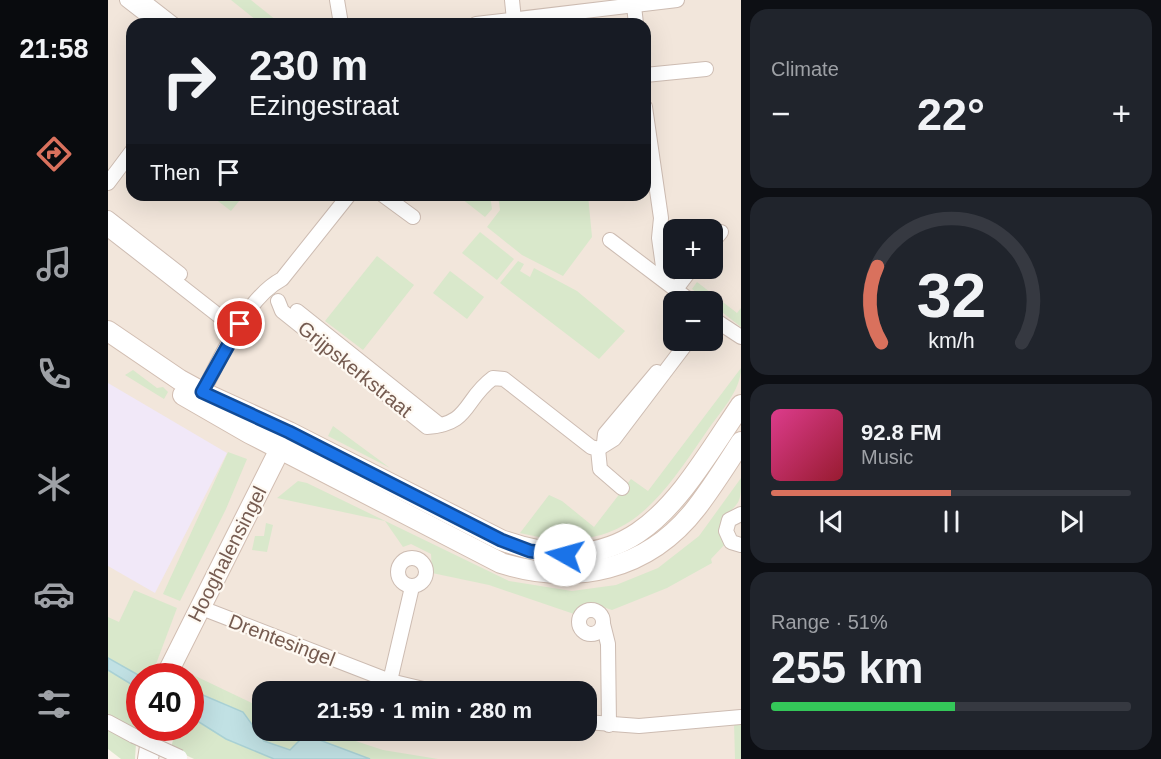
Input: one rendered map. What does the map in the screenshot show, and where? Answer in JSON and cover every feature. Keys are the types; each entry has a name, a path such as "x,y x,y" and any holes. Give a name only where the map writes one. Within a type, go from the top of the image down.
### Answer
{"street":[{"path":"127,0 150,18"},
{"path":"142,0 165,18"},
{"path":"337,0 340,18"},
{"path":"512,0 514,18"},
{"path":"531,18 677,0"},
{"path":"634,6 635,18"},
{"path":"651,74 706,69"},
{"path":"651,141 661,218 659,238"},
{"path":"110,174 126,157"},
{"path":"270,288 275,274 333,201"},
{"path":"199,398 236,322 282,279 344,201"},
{"path":"391,201 413,217"},
{"path":"650,201 653,228 659,238 671,285"},
{"path":"108,218 229,312 236,322"},
{"path":"108,229 223,319 236,322"},
{"path":"610,240 678,291"},
{"path":"671,285 678,279"},
{"name":"Grijpskerkstraat","path":"270,288 282,311 427,427 456,421 484,385 493,378 504,379 591,447 601,446"},
{"path":"723,325 741,336"},
{"path":"108,331 180,380 199,398"},
{"path":"108,345 199,398 501,540 530,551 565,555 598,550 624,541 647,527 681,494 741,405"},
{"path":"622,488 600,469 601,446 614,439 680,351"},
{"path":"285,440 501,563 525,571 555,574 606,569 651,549 697,508 741,442"},
{"name":"Hooghalensingel","path":"172,663 285,440"},
{"path":"741,514 729,520 726,531 731,542 741,545"},
{"path":"390,681 412,587"},
{"name":"Drentesingel","path":"199,607 390,681"},
{"path":"603,624 608,644 609,724"},
{"path":"597,723 639,726 741,717"},
{"path":"108,722 181,758"},
{"path":"148,756 151,741"}],"shaded area":[{"path":"108,0 741,0 741,759 309,759 266,741 597,741 597,681 252,681 252,735 204,715 204,663 126,663 126,670 108,663"},
{"path":"108,383 227,453 155,593 108,566"}],"green space":[{"path":"231,0 251,0 274,18 254,18"},
{"path":"218,201 239,201 231,211"},
{"path":"465,201 491,201 492,209 485,217"},
{"path":"499,201 589,201 592,237 563,276 522,255 487,227 500,210"},
{"path":"480,232 514,259 497,280 462,253"},
{"path":"377,256 414,285 363,350 325,321"},
{"path":"518,261 524,264 520,271 530,277 534,268 577,291 625,331 599,359 500,283"},
{"path":"450,271 484,297 467,319 433,293"},
{"path":"697,282 709,291 695,291 692,289"},
{"path":"723,302 737,313 741,308 741,327 723,313"},
{"path":"741,368 733,393 688,458 652,503 632,520 610,532 585,538 555,539 520,533 549,495 562,501 594,527 631,479 648,491"},
{"path":"133,370 157,388 163,387 168,392 164,399 125,375"},
{"path":"333,426 390,468 328,436"},
{"path":"228,452 247,459 226,509 180,601 163,594"},
{"path":"741,478 739,500 726,515 727,542 711,559 712,563 667,588 612,610 587,604 574,614 489,585 432,573 431,554 411,544 403,547 385,521 277,498 298,481 307,483 509,581 572,591 616,585 658,568 699,536"},
{"path":"266,523 273,525 267,552 252,550 255,536 264,536"},
{"path":"134,590 177,608 156,663 126,663 126,669 108,658 108,617 119,622"},
{"path":"108,670 126,681 126,730 108,721"},
{"path":"204,680 252,703 252,724 243,712 204,696"},
{"path":"741,722 741,759 735,759 734,723"},
{"path":"204,726 274,759 194,759 171,748 173,741 204,741"},
{"path":"108,729 126,738 126,741 136,743 135,759 121,759 108,749"},
{"path":"264,741 299,741 290,750"},
{"path":"318,741 356,741 383,750 438,759 368,759"}],"water":[{"path":"108,658 126,668 126,681 108,670"},
{"path":"204,696 243,712 252,724 252,741 264,741 290,750 299,741 322,741 370,759 274,759 226,739 204,725"}],"route":[{"path":"240,324 202,392 289,432 501,540 530,551 565,555"}]}
